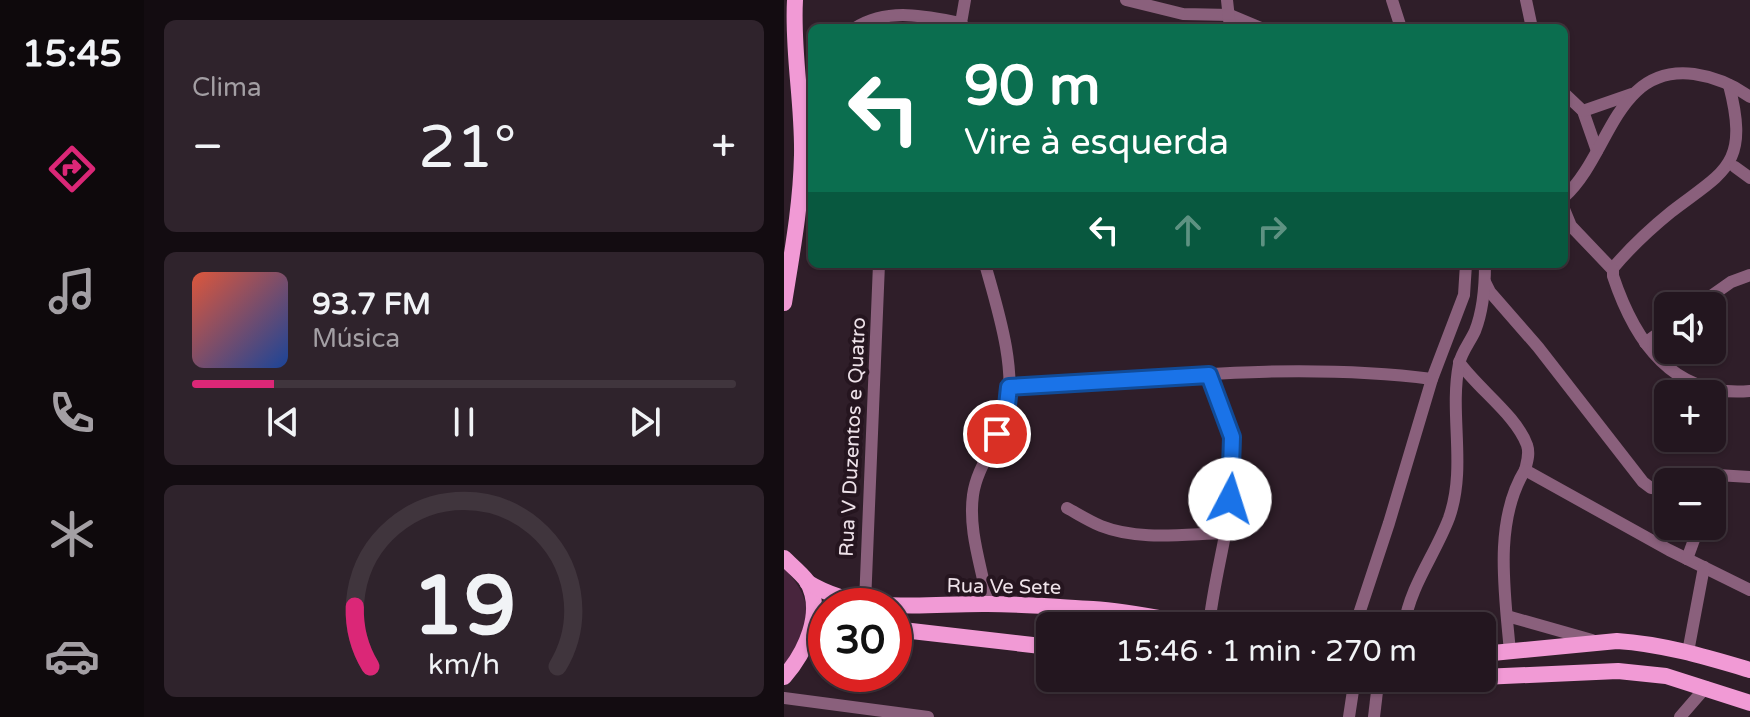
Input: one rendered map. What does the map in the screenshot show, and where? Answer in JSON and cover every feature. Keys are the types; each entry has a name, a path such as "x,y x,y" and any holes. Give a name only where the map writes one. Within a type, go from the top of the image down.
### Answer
{"main road":[{"path":"784,303 788,254 806,199 789,22 795,0"},
{"path":"784,558 807,582 813,614 806,643 784,677"},
{"name":"Rua Ve Sete","path":"807,582 817,588"},
{"name":"Rua Ve Sete","path":"912,606 988,604 1111,612"},
{"path":"942,633 941,621 946,605"},
{"path":"912,630 1036,645"},
{"path":"1610,642 1618,671"},
{"path":"1496,653 1639,642 1750,670"},
{"path":"1496,676 1618,671 1666,676 1750,703"}],"street":[{"path":"963,24 965,0"},
{"path":"1126,0 1230,22 1227,0"},
{"path":"1392,0 1400,24"},
{"path":"1526,0 1531,24"},
{"path":"864,24 901,13 958,24"},
{"path":"1568,194 1577,186 1632,94 1650,79 1665,74 1717,77 1749,93"},
{"path":"1613,273 1627,253 1670,213 1725,178 1735,167 1744,152 1746,130 1742,107 1729,85"},
{"path":"1583,111 1632,94"},
{"path":"1568,97 1583,111 1597,151"},
{"path":"1735,167 1750,178"},
{"path":"1568,219 1613,273 1635,331 1678,377 1727,393 1750,391"},
{"name":"Rua V Duzentos e Quatro","path":"866,588 882,268"},
{"path":"986,268 1001,328 1009,387 1006,415 973,492 974,542 988,604"},
{"path":"1360,612 1432,379 1464,295 1466,268"},
{"path":"1408,612 1413,590 1449,518 1456,489 1459,362 1476,328 1485,268"},
{"path":"1717,292 1731,282 1750,275"},
{"path":"1485,282 1643,482 1654,488"},
{"path":"1645,343 1654,336"},
{"path":"1459,362 1510,419 1527,446 1529,456 1515,487 1508,518 1504,572 1510,652"},
{"path":"1009,387 1272,371 1402,375 1432,379"},
{"path":"1209,375 1232,437 1232,479 1209,612"},
{"path":"1525,470 1750,590"},
{"path":"1726,476 1750,477"},
{"path":"1067,508 1102,526 1128,533 1224,533"},
{"path":"1687,559 1694,540"},
{"path":"1688,652 1704,567"},
{"path":"1507,616 1610,642"},
{"path":"1680,717 1706,687"},
{"path":"1349,717 1353,692"},
{"path":"1374,717 1377,692"},
{"path":"784,698 928,717"}],"shaded area":[{"path":"784,568 802,593 806,617 800,640 784,666"}],"route":[{"path":"997,434 1006,415 1009,387 1209,375 1232,437 1230,499"}]}
